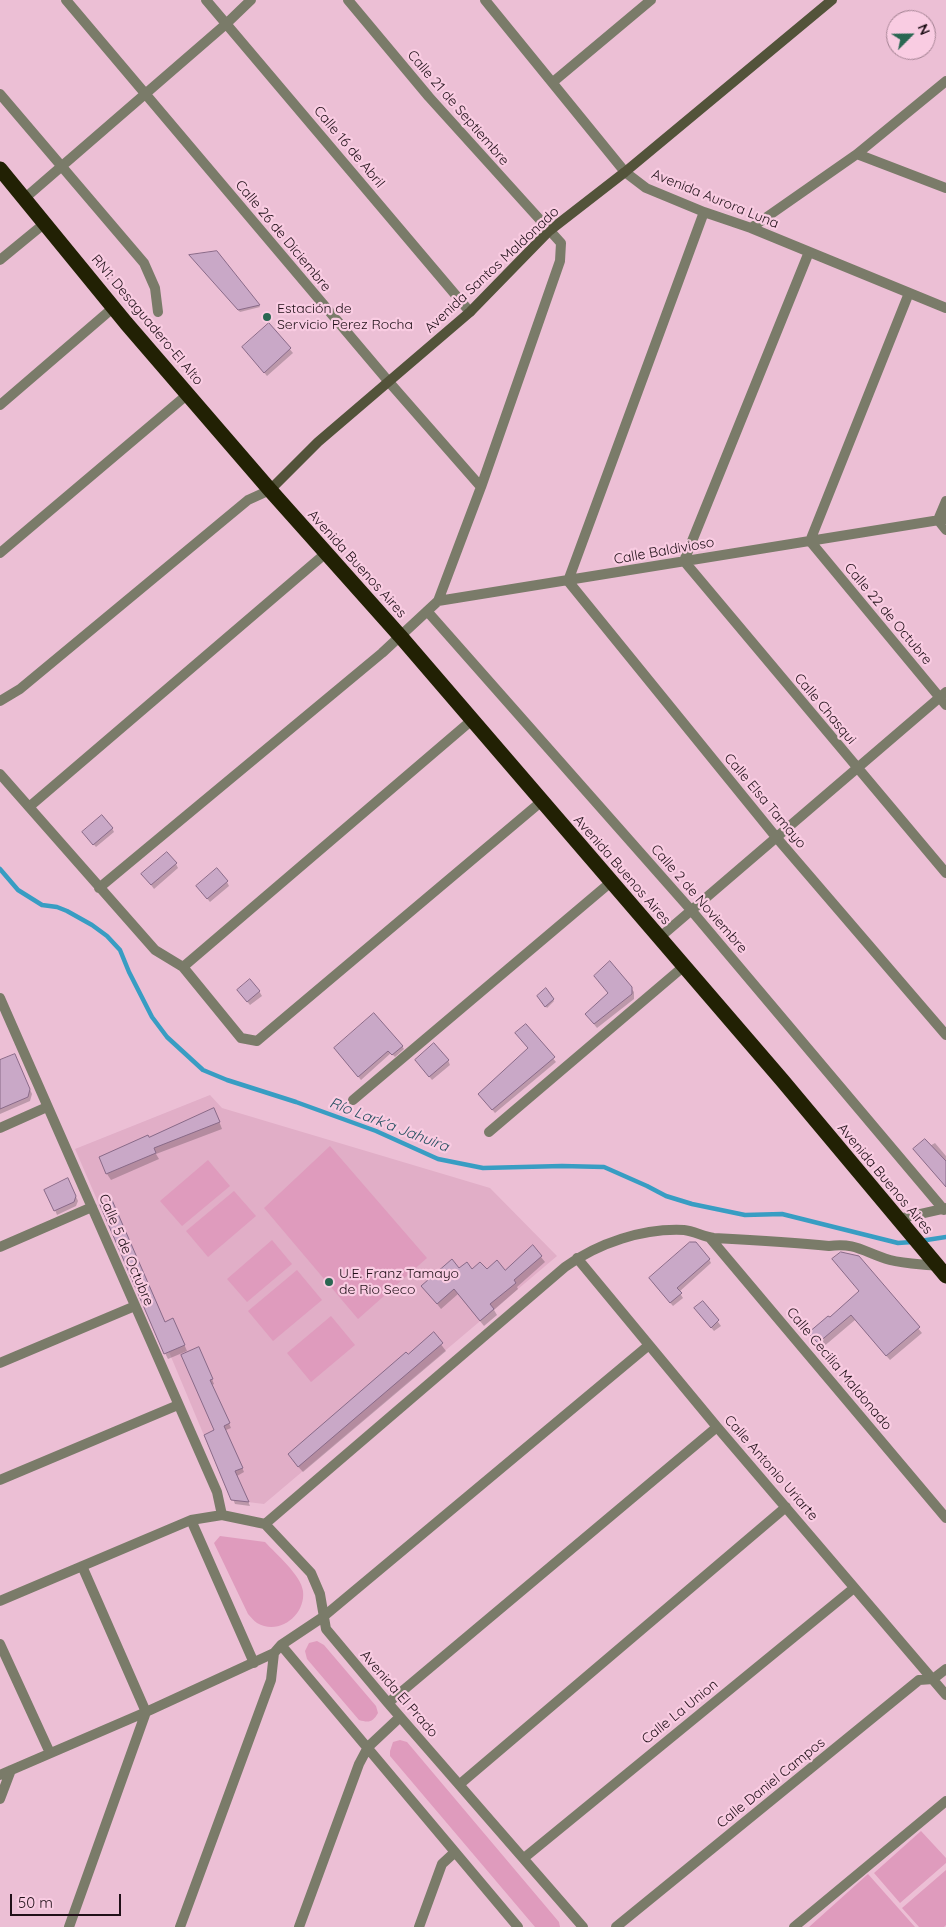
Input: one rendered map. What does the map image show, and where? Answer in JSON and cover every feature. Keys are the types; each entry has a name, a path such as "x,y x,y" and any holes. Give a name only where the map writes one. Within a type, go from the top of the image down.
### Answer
{"highway":[{"name":"RN1: Desaguadero-El Alto","path":"0,169 114,307 270,490"},
{"name":"Avenida Buenos Aires","path":"270,490 401,637 782,1080 942,1271"}],"street":[{"name":"Calle 26 de Diciembre","path":"66,0 389,382 481,487"},
{"name":"Calle 16 de Abril","path":"206,0 470,312"},
{"path":"24,198 145,95 251,0"},
{"name":"Calle 21 de Septiembre","path":"348,0 429,97 561,243 560,261 481,487 438,601"},
{"name":"Avenida Aurora Luna","path":"485,0 625,172 646,188 704,212 751,228 946,308"},
{"path":"633,0 637,12"},
{"path":"553,82 651,0"},
{"name":"Avenida Santos Maldonado","path":"270,490 318,442 470,312 549,231 625,172 832,0"},
{"path":"751,228 857,154 946,81"},
{"path":"0,94 144,263 155,288 158,312"},
{"path":"857,154 946,188"},
{"path":"568,581 704,212"},
{"path":"0,260 45,223"},
{"path":"684,561 809,252"},
{"path":"810,541 909,294"},
{"path":"0,405 114,307"},
{"path":"0,553 188,394"},
{"path":"0,702 20,689 248,500 270,490"},
{"path":"946,502 942,519 946,530"},
{"name":"Calle Baldivioso","path":"438,601 942,519"},
{"name":"Calle 22 de Octubre","path":"810,541 944,698"},
{"path":"29,807 326,553"},
{"name":"Calle Chasqui","path":"684,561 946,873"},
{"name":"Calle Elsa Tamayo","path":"568,581 776,837 946,1035"},
{"path":"99,888 401,637 438,601"},
{"name":"Calle 2 de Noviembre","path":"427,611 691,910 945,1209"},
{"path":"659,938 776,837 944,698"},
{"path":"183,967 472,720"},
{"path":"0,774 155,950 183,967 241,1038 257,1041 542,801"},
{"path":"353,1100 611,882"},
{"path":"489,1132 683,967"},
{"name":"Calle 5 de Octubre","path":"1,1002 217,1492 222,1515"},
{"path":"0,1128 48,1107"},
{"path":"0,1247 92,1207"},
{"path":"902,1224 945,1209"},
{"path":"0,1601 191,1520 222,1515 265,1524 577,1258 623,1238 656,1232 686,1230 710,1238 829,1246 843,1244 854,1246 891,1260 942,1271"},
{"name":"Calle Cecilia Maldonado","path":"710,1238 946,1518"},
{"name":"Calle Antonio Uriarte","path":"577,1258 717,1427 946,1695"},
{"path":"0,1363 134,1306"},
{"path":"0,1774 146,1712 274,1653 281,1645 323,1617 649,1345"},
{"path":"0,1480 178,1405"},
{"path":"388,1703 717,1427"},
{"path":"460,1784 786,1507"},
{"path":"191,1520 254,1663"},
{"name":"Avenida El Prado","path":"265,1524 310,1572 320,1594 326,1629 583,1927"},
{"path":"69,1927 146,1712 82,1566"},
{"name":"Calle La Union","path":"524,1858 854,1588"},
{"path":"0,1644 50,1753"},
{"path":"281,1645 518,1927"},
{"path":"180,1927 271,1680 274,1653"},
{"name":"Calle Daniel Campos","path":"616,1927 920,1680 933,1680 946,1669"},
{"path":"299,1927 359,1764 368,1747 400,1717"},
{"path":"0,1799 11,1770"},
{"path":"794,1927 946,1801"},
{"path":"419,1927 442,1864 456,1852"}],"shaded area":[{"name":"U.E. Franz Tamayo de Rio Seco","path":"210,1095 222,1108 490,1188 557,1256 264,1504 231,1500 169,1352 164,1354 75,1149"},
{"path":"330,1146 427,1258 358,1319 264,1208"},
{"path":"208,1160 230,1186 182,1226 160,1201"},
{"path":"234,1191 256,1216 208,1257 186,1231"},
{"path":"272,1240 292,1264 247,1302 227,1279"},
{"path":"297,1270 322,1300 273,1341 248,1311"},
{"path":"331,1316 355,1345 311,1382 287,1353"},
{"path":"220,1536 265,1542 293,1572 301,1585 303,1600 296,1615 282,1625 274,1627 257,1623 248,1614 214,1543"},
{"path":"317,1641 324,1645 376,1706 378,1713 372,1720 359,1720 307,1659 305,1651 309,1643"},
{"path":"400,1740 407,1742 559,1922 560,1927 535,1927 390,1756 393,1742"},
{"path":"921,1831 946,1858 946,1863 900,1903 874,1873"},
{"path":"946,1870 946,1925 944,1927 919,1927 902,1908"},
{"path":"868,1874 915,1927 809,1927"}],"building":[{"path":"217,251 260,305 238,310 189,255"},
{"path":"269,323 291,348 264,373 242,347"},
{"path":"102,815 113,828 93,845 82,832"},
{"path":"167,852 177,863 151,885 141,874"},
{"path":"217,868 228,881 207,899 196,886"},
{"path":"610,961 632,987 632,994 594,1024 585,1014 608,993 594,976"},
{"path":"250,979 260,991 247,1002 237,990"},
{"path":"546,988 554,999 545,1007 537,996"},
{"path":"374,1013 403,1046 392,1055 388,1051 358,1077 334,1048"},
{"path":"526,1024 555,1057 492,1110 478,1094 528,1048 515,1033"},
{"path":"434,1043 449,1060 429,1077 415,1060"},
{"path":"15,1054 30,1089 28,1097 0,1109 0,1060"},
{"path":"214,1108 220,1122 154,1148 156,1153 106,1174 99,1157"},
{"path":"925,1139 946,1161 946,1187 913,1149"},
{"path":"68,1178 76,1196 74,1202 54,1211 44,1190"},
{"path":"112,1200 165,1322 173,1318 185,1345 164,1354 100,1205"},
{"path":"690,1242 696,1242 710,1259 677,1288 682,1293 670,1303 649,1278"},
{"path":"533,1245 542,1256 514,1280 516,1283 490,1304 494,1309 480,1321 454,1289 437,1304 421,1286 452,1259 459,1268 467,1262 472,1269 480,1262 487,1269 497,1260 505,1270"},
{"path":"841,1252 859,1256 920,1327 886,1356 851,1315 818,1343 808,1333 828,1316 830,1317 859,1291 832,1259"},
{"path":"703,1301 719,1320 711,1328 694,1308"},
{"path":"434,1332 443,1343 298,1467 288,1454 406,1352 408,1354"},
{"path":"199,1347 213,1379 210,1380 230,1423 224,1426 243,1468 235,1471 249,1502 231,1500 204,1435 214,1430 181,1355"}],"waterway":[{"name":"Río Lark’a Jahuira","path":"0,869 18,890 42,905 57,907 67,911 107,936 120,950 152,1017 167,1037 203,1070 227,1080 296,1102 376,1131 438,1159 483,1168 604,1167 666,1196 692,1204 745,1215 782,1214 898,1243 912,1242"},
{"name":"Río Lark’a Jahuira","path":"920,1241 946,1237"}],"place":[{"name":"Estación de Servicio Perez Rocha","path":"267,317"},
{"name":"U.E. Franz Tamayo de Rio Seco","path":"329,1282"}]}
